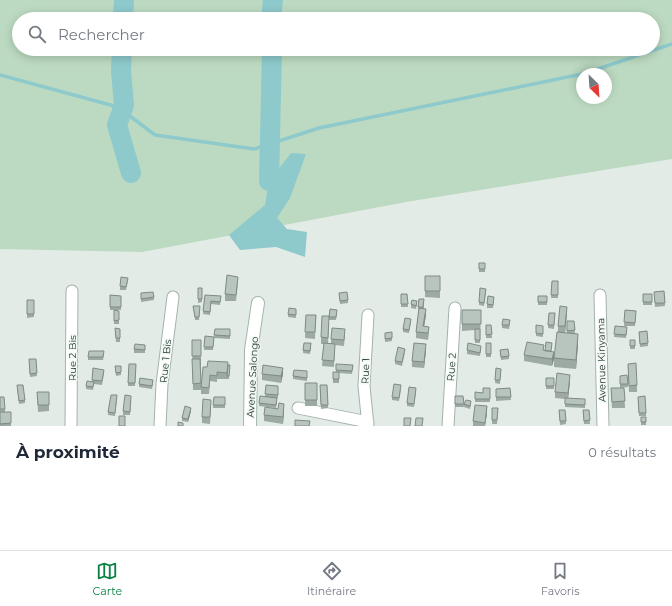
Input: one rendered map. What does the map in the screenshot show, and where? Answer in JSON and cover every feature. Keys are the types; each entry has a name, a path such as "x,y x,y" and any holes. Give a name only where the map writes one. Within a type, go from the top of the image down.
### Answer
{"street":[{"name":"Rue 2 Bis","path":"71,426 72,291"},
{"name":"Avenue Kinyama","path":"600,294 603,426"},
{"name":"Rue 1 Bis","path":"160,426 162,384 173,297"},
{"name":"Avenue Salongo","path":"250,426 251,350 258,303"},
{"name":"Rue 2","path":"448,426 455,308"},
{"name":"Rue 1","path":"368,315 364,386 368,424"},
{"path":"298,408 368,424"}],"green space":[{"path":"0,0 672,0 672,159 406,202 142,252 0,249"}],"water":[{"path":"291,153 306,154 290,198 277,218 287,229 307,232 305,257 276,247 240,250 229,235 265,205 269,181"}],"building":[{"path":"479,263 485,263 485,269 479,269"},
{"path":"227,275 238,277 236,295 225,294"},
{"path":"425,276 440,276 440,291 425,291"},
{"path":"121,277 128,278 126,287 120,286"},
{"path":"552,281 558,281 558,295 551,295"},
{"path":"198,288 202,288 202,299 198,299"},
{"path":"480,288 486,289 484,303 479,302"},
{"path":"664,291 665,303 655,303 654,292"},
{"path":"153,292 154,297 141,299 141,293"},
{"path":"347,292 348,300 340,301 339,293"},
{"path":"401,294 407,294 408,304 401,304"},
{"path":"643,294 652,294 652,302 643,302"},
{"path":"110,295 121,296 121,307 110,307"},
{"path":"205,295 221,296 220,302 211,301 210,312 203,311"},
{"path":"488,296 494,297 493,305 487,304"},
{"path":"538,296 547,296 547,302 538,302"},
{"path":"419,299 424,299 423,307 418,307"},
{"path":"27,300 34,300 34,314 27,314"},
{"path":"412,300 417,301 416,306 411,304"},
{"path":"193,306 200,306 199,317 195,317"},
{"path":"560,306 567,307 565,326 558,326"},
{"path":"289,308 296,309 296,315 288,314"},
{"path":"419,308 426,309 423,326 429,327 428,333 416,332"},
{"path":"330,309 337,310 336,317 329,317"},
{"path":"114,310 119,311 119,320 114,321"},
{"path":"462,310 481,310 481,324 462,324"},
{"path":"625,310 636,311 635,323 624,322"},
{"path":"549,313 555,313 554,325 548,325"},
{"path":"306,315 316,315 315,332 305,332"},
{"path":"322,316 329,316 328,338 321,337"},
{"path":"405,318 411,319 409,330 403,329"},
{"path":"503,319 510,320 509,325 502,325"},
{"path":"567,321 574,321 575,330 567,331"},
{"path":"486,325 491,325 492,334 486,335"},
{"path":"536,325 543,326 543,334 536,333"},
{"path":"615,326 627,327 626,335 614,334"},
{"path":"115,328 120,329 120,338 116,338"},
{"path":"332,328 345,329 344,340 331,339"},
{"path":"215,329 230,329 230,336 214,335"},
{"path":"475,329 480,329 480,340 475,340"},
{"path":"647,331 648,343 640,344 639,332"},
{"path":"392,332 392,338 385,339 385,333"},
{"path":"557,332 578,334 576,360 554,358"},
{"path":"205,336 214,337 213,347 204,347"},
{"path":"192,340 201,340 201,356 192,356"},
{"path":"630,340 635,340 635,346 630,346"},
{"path":"527,342 544,345 543,350 554,352 552,359 524,355"},
{"path":"546,342 552,343 551,351 545,351"},
{"path":"304,343 311,343 310,351 303,350"},
{"path":"324,343 335,344 334,361 322,360"},
{"path":"414,343 426,344 424,362 412,361"},
{"path":"468,343 481,346 480,353 467,350"},
{"path":"486,343 491,343 491,354 486,354"},
{"path":"135,344 145,345 145,350 134,349"},
{"path":"398,347 405,349 402,362 395,361"},
{"path":"508,349 509,356 501,357 500,350"},
{"path":"89,351 104,351 103,357 88,357"},
{"path":"29,359 36,359 37,373 30,374"},
{"path":"192,359 200,359 201,383 193,384"},
{"path":"208,361 228,362 227,373 217,372 217,376 210,375 209,388 201,387 203,367 207,367"},
{"path":"636,363 637,385 629,386 628,364"},
{"path":"129,364 136,364 135,383 128,383"},
{"path":"336,364 353,365 352,371 336,370"},
{"path":"228,365 230,365 229,376 227,376"},
{"path":"263,365 283,368 281,376 262,374"},
{"path":"115,366 121,366 121,372 116,373"},
{"path":"93,368 104,370 102,381 92,380"},
{"path":"496,368 501,369 500,380 495,380"},
{"path":"294,370 307,371 307,378 293,376"},
{"path":"333,372 339,372 339,379 333,379"},
{"path":"557,373 570,375 568,393 555,392"},
{"path":"627,375 628,384 620,384 620,376"},
{"path":"140,378 153,380 152,386 139,384"},
{"path":"546,378 554,378 554,386 546,386"},
{"path":"87,381 94,382 93,387 86,386"},
{"path":"305,383 317,383 317,400 305,400"},
{"path":"394,384 401,385 399,398 392,397"},
{"path":"17,385 23,385 25,400 19,401"},
{"path":"266,385 278,386 278,395 265,394"},
{"path":"320,385 327,385 328,405 321,405"},
{"path":"409,387 416,388 414,404 407,403"},
{"path":"483,388 490,388 490,399 475,399 475,392 483,393"},
{"path":"510,388 511,397 496,397 496,389"},
{"path":"611,388 624,388 625,401 612,402"},
{"path":"37,392 49,392 49,405 38,405"},
{"path":"111,395 117,395 115,413 108,412"},
{"path":"125,395 131,396 130,412 123,411"},
{"path":"260,396 277,398 276,405 259,403"},
{"path":"455,396 463,396 464,404 455,404"},
{"path":"645,396 646,413 639,413 638,397"},
{"path":"0,397 4,397 5,409 0,409"},
{"path":"214,397 225,397 225,405 213,405"},
{"path":"565,398 585,399 585,405 565,404"},
{"path":"203,399 211,400 210,417 202,417"},
{"path":"466,400 471,401 470,406 464,404"},
{"path":"279,403 284,404 283,417 264,415 265,407 278,409"},
{"path":"475,405 487,406 485,423 473,421"},
{"path":"185,406 191,408 188,419 182,418"},
{"path":"492,408 498,408 497,420 492,420"},
{"path":"559,410 565,410 566,421 560,421"},
{"path":"583,410 589,410 590,420 584,421"},
{"path":"0,412 11,412 11,423 0,424"},
{"path":"119,416 125,416 125,426 119,426"},
{"path":"641,417 646,417 646,422 641,422"},
{"path":"404,418 411,418 410,426 404,426"},
{"path":"416,418 423,418 422,426 415,426"},
{"path":"295,420 310,421 309,426 295,426"},
{"path":"178,422 183,423 183,426 178,426"}],"waterway":[{"path":"123,12 124,0"},
{"path":"272,12 273,0"},
{"path":"660,48 672,44"},
{"path":"122,56 121,71 124,105 117,125 131,173"},
{"path":"269,181 272,56"},
{"path":"601,68 636,56"},
{"path":"0,75 118,107 155,135 254,149 319,128 576,75"}]}
